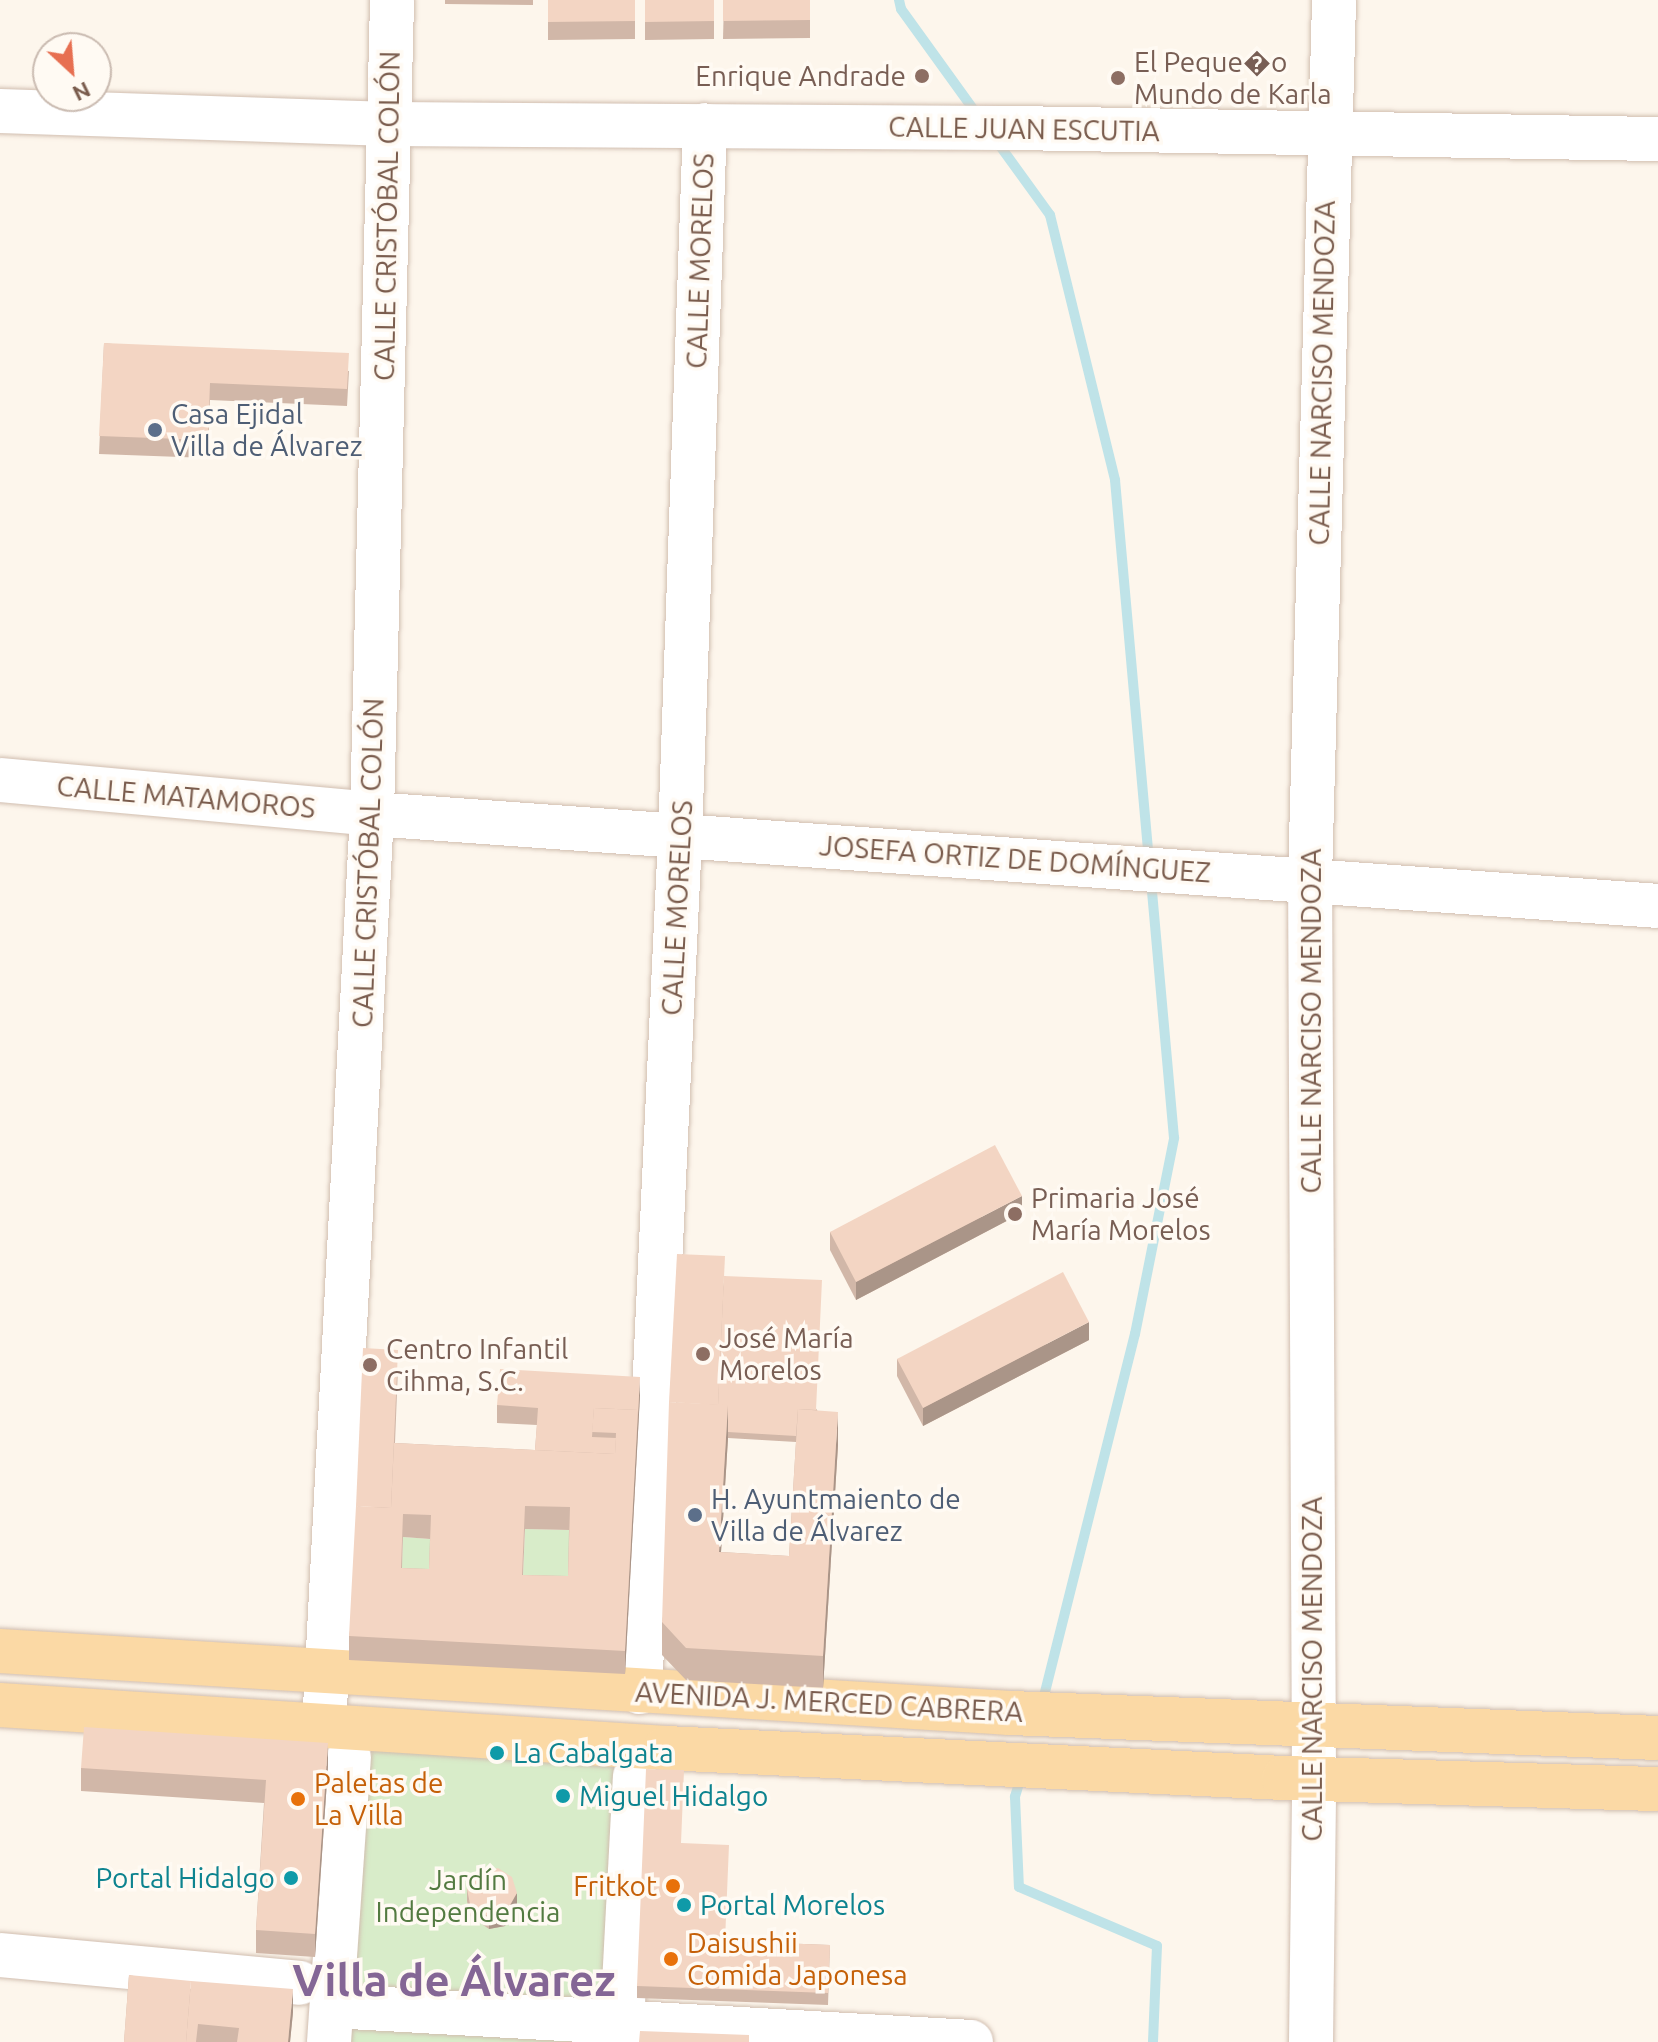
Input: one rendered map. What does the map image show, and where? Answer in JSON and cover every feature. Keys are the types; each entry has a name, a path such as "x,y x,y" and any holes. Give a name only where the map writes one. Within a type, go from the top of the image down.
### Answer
{"main road":[{"name":"AVENIDA J. MERCED CABRERA","path":"0,1651 1032,1714 1658,1738"},
{"name":"AVENIDA J. MERCED CABRERA","path":"0,1705 336,1741 1027,1765 1314,1779 1658,1789"},
{"path":"1027,1765 1032,1714"}],"street":[{"name":"CALLE CRISTÓBAL COLÓN","path":"320,2010 336,1741 327,1672 372,814 392,0"},
{"name":"CALLE NARCISO MENDOZA","path":"1311,2042 1314,1779 1310,878 1334,0"},
{"name":"CALLE JUAN ESCUTIA","path":"0,111 390,124 1013,128 1658,139"},
{"name":"CALLE MORELOS","path":"640,1692 680,836 705,125"},
{"name":"CALLE MATAMOROS","path":"0,780 372,814"},
{"name":"JOSEFA ORTIZ DE DOMÍNGUEZ","path":"372,814 1310,878 1658,906"},
{"path":"622,2032 635,1776"},
{"path":"0,1955 320,2010 622,2032 678,2025 971,2042"}],"green space":[{"path":"525,1529 570,1530 568,1599 522,1598"},
{"path":"403,1537 431,1539 429,1593 401,1591"},
{"name":"Jardín Independencia","path":"332,1742 646,1758 634,2042 309,2042"}],"building":[{"path":"548,0 635,0 635,21 548,22"},
{"path":"645,0 714,0 714,21 645,22"},
{"path":"723,0 810,0 810,20 723,21"},
{"name":"Casa Ejidal Villa de Álvarez","path":"104,343 349,353 347,389 210,383 208,440 99,436"},
{"path":"995,1145 1022,1196 856,1282 830,1232"},
{"path":"677,1254 725,1256 718,1405 669,1402"},
{"path":"1063,1272 1089,1322 923,1408 897,1359"},
{"path":"724,1276 822,1280 816,1410 798,1409 796,1436 728,1432 728,1405 718,1405"},
{"path":"363,1348 398,1350 391,1508 356,1506"},
{"path":"500,1369 640,1377 638,1415 638,1410 594,1408 592,1437 616,1438 615,1454 535,1450 538,1408 497,1405"},
{"name":"H. Ayuntmaiento de Villa de Álvarez","path":"669,1402 728,1405 719,1552 789,1556 798,1409 838,1412 823,1656 686,1648 662,1622"},
{"path":"594,1408 638,1410 625,1651 349,1636 356,1506 391,1508 394,1443 615,1454 616,1433 592,1432","holes":["525,1506 570,1507 568,1576 522,1575","403,1514 431,1515 429,1569 401,1568"]},
{"name":"Portal Hidalgo","path":"84,1727 328,1743 315,1934 256,1930 266,1780 81,1768"},
{"name":"Portal Morelos","path":"646,1769 684,1770 681,1843 729,1845 725,1941 830,1945 828,1993 637,1986"},
{"path":"498,1868 512,1877 517,1893 505,1914 489,1917 470,1904 467,1889 474,1875"},
{"path":"129,1975 191,1981 186,2042 124,2042"},
{"path":"191,1981 293,1989 288,2042 237,2042 239,2028 198,2024 196,2042 186,2042"},
{"path":"640,2031 749,2035 749,2042 639,2042"}],"waterway":[{"path":"899,0 901,9 979,117"},
{"path":"995,139 1050,215 1115,480 1149,860"},
{"path":"1042,1704 1135,1334 1174,1138 1151,880"},
{"path":"1021,1777 1015,1797 1019,1887 1157,1946 1153,2042"}],"place":[{"name":"Enrique Andrade","path":"922,76"},
{"name":"El Peque�o Mundo de Karla","path":"1118,78"},
{"name":"Casa Ejidal Villa de Álvarez","path":"155,430"},
{"name":"Primaria José María Morelos","path":"1015,1214"},
{"name":"José María Morelos","path":"703,1354"},
{"name":"Centro Infantil Cihma, S.C.","path":"370,1365"},
{"name":"H. Ayuntmaiento de Villa de Álvarez","path":"695,1515"},
{"name":"La Cabalgata","path":"497,1753"},
{"name":"Miguel Hidalgo","path":"563,1796"},
{"name":"Paletas de La Villa","path":"298,1799"},
{"name":"Portal Hidalgo","path":"291,1878"},
{"name":"Fritkot","path":"673,1886"},
{"name":"Portal Morelos","path":"684,1905"},
{"name":"Daisushii Comida Japonesa","path":"671,1959"}],"district":[{"name":"Villa de Álvarez","path":"454,1980"}]}
